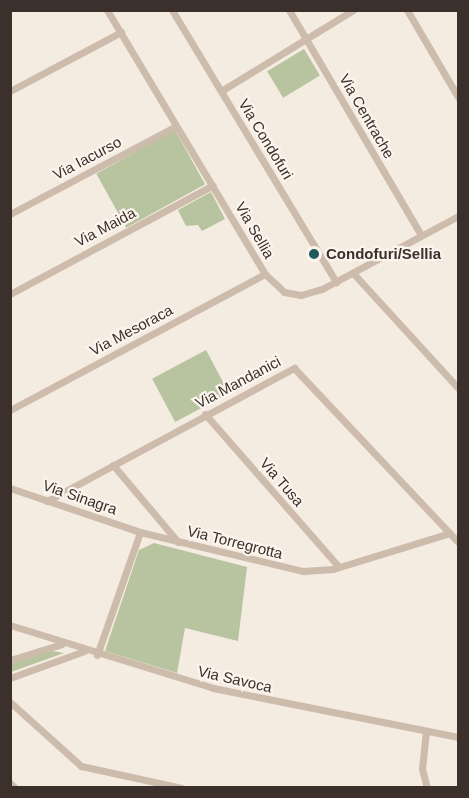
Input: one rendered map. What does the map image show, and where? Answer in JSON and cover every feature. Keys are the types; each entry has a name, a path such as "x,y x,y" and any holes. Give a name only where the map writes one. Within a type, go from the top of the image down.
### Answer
{"street":[{"name":"Via Sellia","path":"107,10 265,274 294,295 336,282 459,216"},
{"name":"Via Condofuri","path":"172,10 336,282"},
{"name":"Via Centrache","path":"289,10 421,236"},
{"path":"221,91 353,10"},
{"path":"407,10 459,97"},
{"path":"10,91 121,32"},
{"name":"Via Iacurso","path":"10,214 176,126"},
{"name":"Via Maida","path":"10,294 213,185"},
{"path":"353,273 459,388"},
{"name":"Via Mesoraca","path":"10,410 265,274"},
{"name":"Via Mandanici","path":"47,501 286,369 299,370 459,542"},
{"name":"Via Tusa","path":"205,414 339,567"},
{"path":"113,465 178,542"},
{"name":"Via Sinagra","path":"10,488 140,532"},
{"path":"97,655 140,532"},
{"name":"Via Torregrotta","path":"140,532 289,569 339,567 450,533"},
{"name":"Via Savoca","path":"10,625 97,655 251,697 459,737"},
{"path":"10,660 62,644"},
{"path":"10,678 84,651"},
{"path":"10,702 81,766 182,788"},
{"path":"426,731 422,769 427,788"},
{"path":"10,783 15,788"}],"green space":[{"path":"304,49 320,76 283,98 267,71"},
{"path":"175,130 205,184 126,228 96,174"},
{"path":"211,192 225,219 202,231 198,225 186,226 178,210"},
{"path":"206,350 229,393 175,422 152,379"},
{"path":"154,543 247,567 238,641 185,628 177,673 105,651 139,550"},
{"path":"52,651 64,653 11,672 11,663"}],"place":[{"name":"Condofuri/Sellia","path":"314,254"}]}
